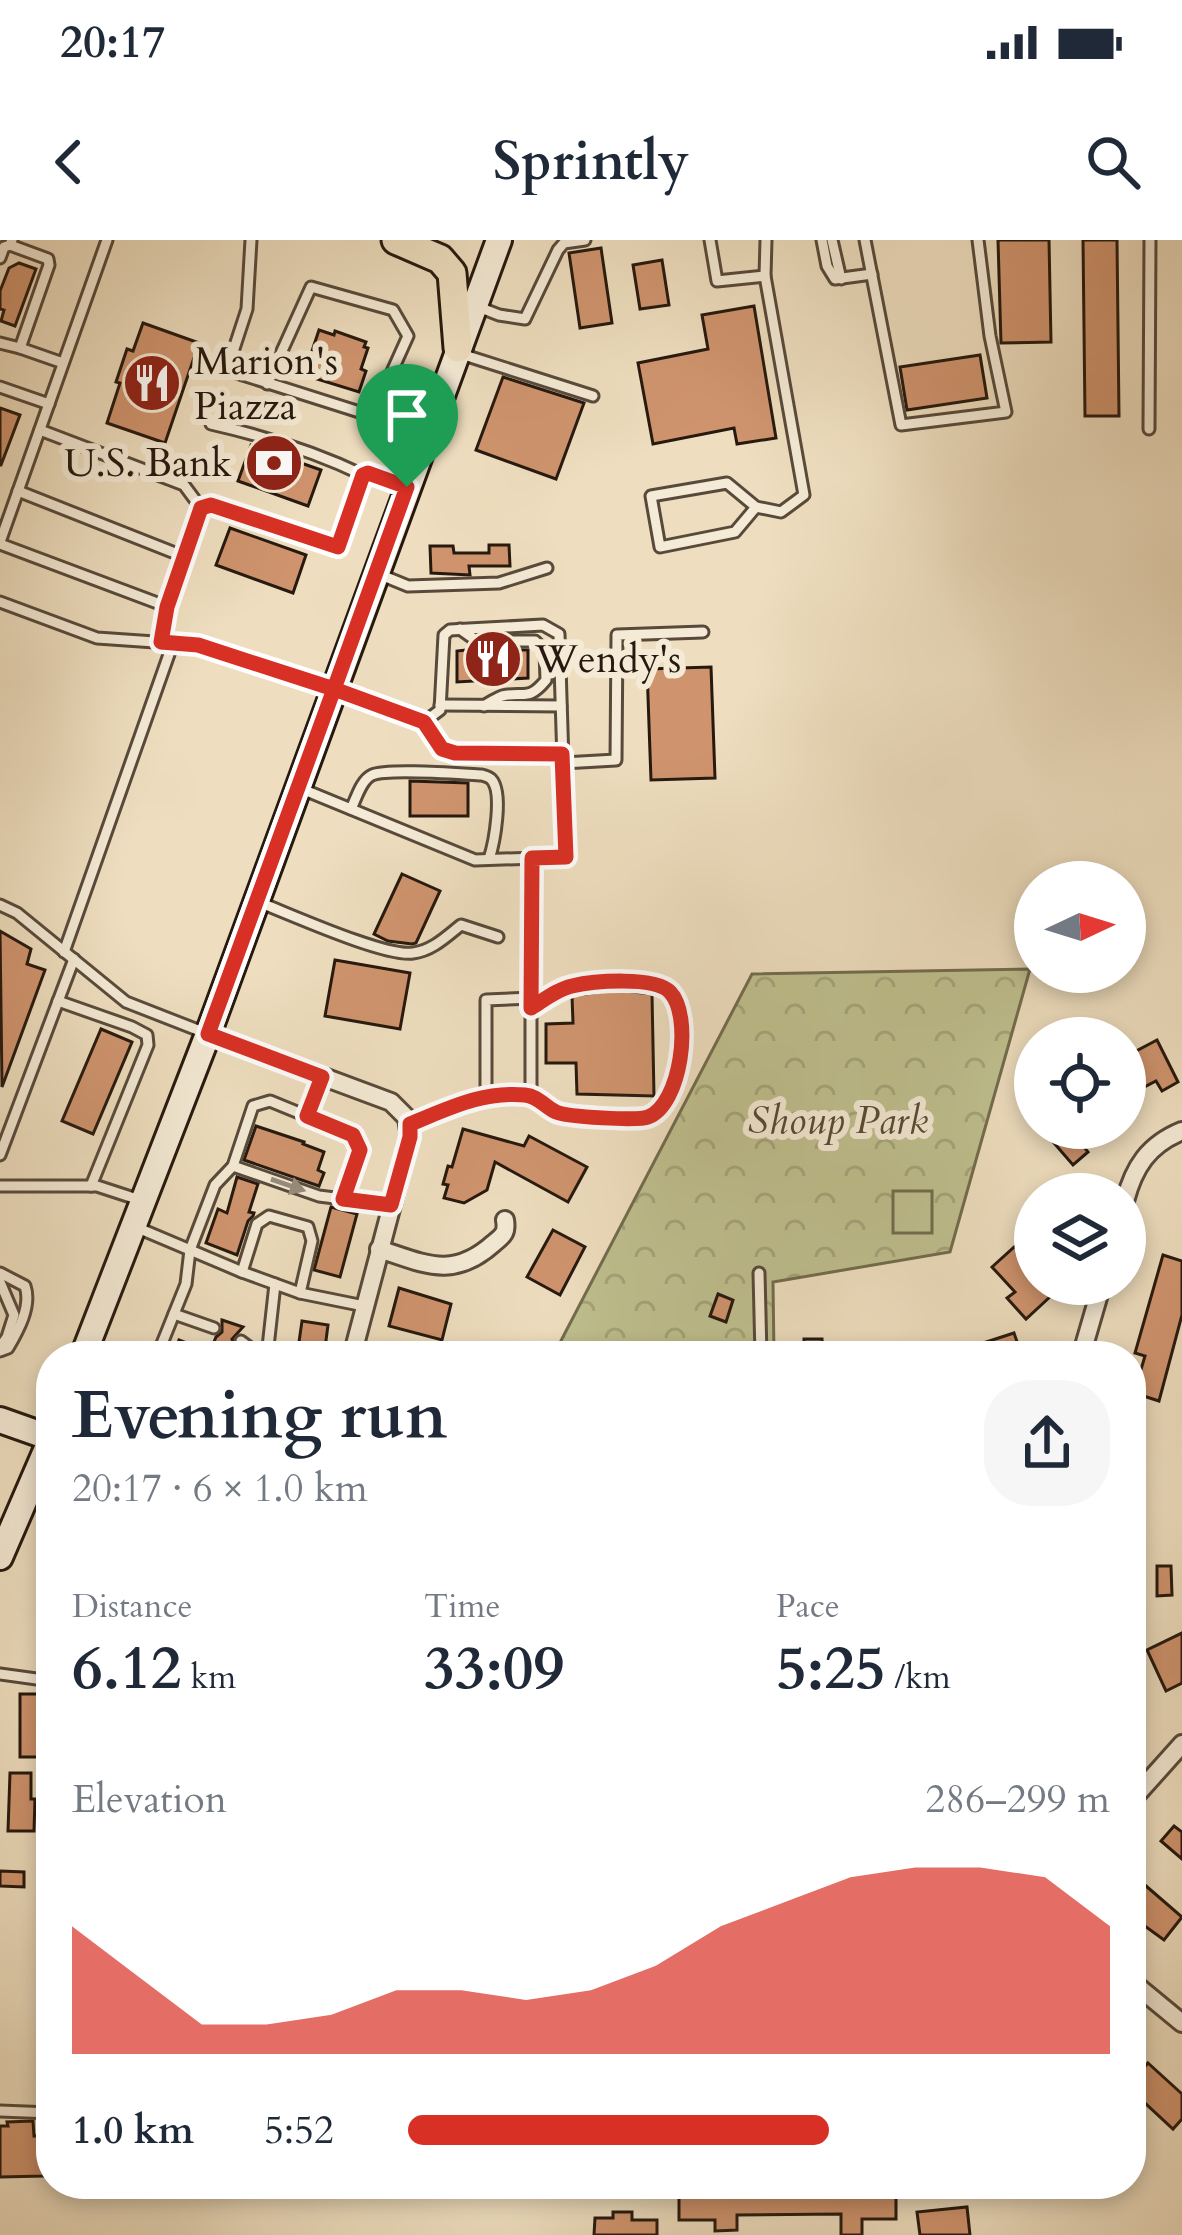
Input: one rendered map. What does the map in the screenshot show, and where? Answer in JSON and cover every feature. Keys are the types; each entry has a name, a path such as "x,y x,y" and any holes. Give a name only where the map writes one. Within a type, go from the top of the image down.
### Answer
{"main road":[{"path":"396,240 440,259 465,302"},
{"path":"89,1341 208,1034 457,350 465,302 499,240"},
{"path":"0,1420 36,1433"},
{"path":"0,1557 36,1474"}],"street":[{"path":"208,1034 391,1102 410,1124 356,1341"},
{"path":"1134,1173 1159,1142 1182,1131"},
{"path":"379,1249 432,1266 458,1265 484,1252 503,1235 506,1220"},
{"path":"1086,1341 1096,1305"},
{"path":"1146,1784 1182,1744"},
{"path":"1146,1993 1182,2023"}],"lane":[{"path":"107,240 0,543 167,607"},
{"path":"251,240 247,309 227,370 372,416 430,423"},
{"path":"465,302 525,319 558,250 563,244 585,240"},
{"path":"710,240 717,281 765,276"},
{"path":"756,507 735,532 660,547 651,496 728,483 756,507 781,512 804,495 765,276 766,240"},
{"path":"822,240 835,279 872,274"},
{"path":"832,240 841,279"},
{"path":"865,240 901,425 1006,412 978,240"},
{"path":"1150,240 1150,429"},
{"path":"0,258 11,242 48,259 20,349"},
{"path":"267,384 311,287 393,310 408,336 372,416"},
{"path":"0,343 64,363"},
{"path":"457,350 593,396"},
{"path":"0,387 49,404"},
{"path":"211,424 257,434 407,487"},
{"path":"40,430 184,484 201,508"},
{"path":"201,508 211,505 338,547 363,475"},
{"path":"18,490 185,557"},
{"path":"64,952 167,643 167,607 201,508"},
{"path":"376,573 408,586 430,586 499,583 547,568"},
{"path":"0,602 97,638 198,645 334,689 424,722 442,749 455,753 563,758 616,760 616,635 703,632"},
{"path":"298,787 476,860 566,857 559,634 543,625 450,630 445,635 440,708"},
{"path":"460,629 477,641 535,641 544,651 546,680 536,692 501,696 484,706"},
{"path":"424,722 440,708 561,706"},
{"path":"351,809 371,775 482,775 495,787 496,841 489,860"},
{"path":"531,1095 532,858"},
{"path":"256,902 408,955 429,950 461,925 498,937"},
{"path":"0,905 17,913 126,1002 208,1034"},
{"path":"0,1155 74,959"},
{"path":"410,1124 486,1095 531,1095 559,1114 647,1118 674,1088 680,1059 679,1005 668,988 650,982 567,987 531,1003 486,1000 486,1095"},
{"path":"58,1000 147,1035 148,1045 92,1186"},
{"path":"307,1116 322,1077"},
{"path":"163,1341 186,1284 190,1250 215,1185 233,1166 253,1106 270,1101 353,1135 360,1150 343,1199"},
{"path":"233,1166 319,1196 391,1205"},
{"path":"0,1186 92,1186 190,1250 300,1293 364,1306"},
{"path":"242,1272 257,1224 268,1216 308,1227 312,1241 300,1293"},
{"path":"759,1273 761,1341"},
{"path":"0,1278 25,1286 29,1297 8,1348 0,1349 14,1315 0,1278"},
{"path":"269,1341 275,1284"},
{"path":"174,1314 214,1328"},
{"path":"0,1674 36,1679"},
{"path":"0,2111 36,2113"}],"green space":[{"name":"Shoup Park","path":"1014,969 1014,993 1023,993 950,1252 773,1282 774,1341 561,1341 752,974"},
{"path":"893,1191 932,1191 932,1233 893,1233"}],"building":[{"path":"998,240 1049,240 1051,342 1001,343"},
{"path":"1083,240 1117,240 1119,416 1085,416"},
{"path":"601,248 612,323 580,328 569,253"},
{"path":"662,260 669,305 640,309 633,265"},
{"path":"19,263 36,269 15,326 1,321 0,291 9,268"},
{"path":"754,306 776,438 737,444 734,428 653,444 638,363 708,349 702,315"},
{"name":"Marion's Piazza","path":"143,323 199,343 165,443 107,423 127,349 133,351"},
{"path":"319,330 366,342 361,369 366,371 359,392 304,375"},
{"path":"980,355 987,398 907,410 900,367"},
{"path":"503,377 584,403 556,479 476,450"},
{"path":"0,408 20,415 1,465 0,465"},
{"name":"U.S. Bank","path":"251,445 285,453 284,457 321,470 308,506 238,481"},
{"path":"230,528 306,555 293,593 216,565"},
{"path":"489,545 509,545 510,566 469,566 470,575 431,573 430,546 453,546 454,553 489,553"},
{"name":"Wendy's","path":"528,650 528,678 457,682 457,651"},
{"path":"711,667 715,778 651,780 647,669"},
{"path":"410,781 468,783 468,816 410,816"},
{"path":"402,874 440,891 412,944 374,934"},
{"path":"0,931 31,949 27,964 45,970 2,1087"},
{"path":"335,960 410,973 400,1029 325,1016"},
{"path":"614,990 652,994 654,1096 577,1094 576,1063 546,1063 546,1024 573,1023 572,996"},
{"path":"101,1029 132,1042 93,1134 62,1121"},
{"path":"1157,1040 1178,1082 1162,1091 1156,1081 1146,1086 1146,1046"},
{"path":"256,1126 324,1152 319,1186 244,1160"},
{"path":"463,1129 524,1146 529,1136 587,1167 568,1202 495,1162 487,1190 464,1203 444,1198 448,1185 443,1184"},
{"path":"1059,1149 1086,1149 1088,1152 1073,1165"},
{"path":"237,1177 258,1184 249,1212 254,1213 237,1255 206,1243 218,1209 227,1213"},
{"path":"331,1207 357,1214 340,1277 314,1270"},
{"path":"553,1230 585,1247 560,1295 527,1277"},
{"path":"1014,1247 1014,1291 992,1267"},
{"path":"1163,1255 1182,1261 1182,1315 1159,1401 1146,1397 1146,1341 1138,1341"},
{"path":"399,1288 451,1304 442,1340 389,1326"},
{"path":"1014,1293 1014,1305 1041,1305 1026,1319 1007,1298"},
{"path":"718,1294 733,1300 726,1322 710,1316"},
{"path":"222,1320 243,1327 233,1341 214,1341 222,1332"},
{"path":"302,1321 328,1325 326,1341 299,1341"},
{"path":"1014,1333 1017,1341 989,1341"},
{"path":"1157,1566 1171,1566 1172,1595 1157,1596"},
{"path":"1182,1633 1182,1683 1166,1691 1147,1650"},
{"path":"20,1694 36,1694 36,1757 20,1757"},
{"path":"10,1773 31,1773 34,1831 8,1831"},
{"path":"1174,1826 1182,1832 1182,1859 1161,1841"},
{"path":"0,1871 24,1872 24,1887 0,1886"},
{"path":"1146,1886 1182,1917 1164,1940 1146,1927"},
{"path":"1146,2065 1182,2094 1182,2119 1173,2129 1146,2104"},
{"path":"33,2121 36,2176 0,2177 0,2126 8,2126 7,2122"},
{"path":"679,2199 896,2199 896,2219 862,2219 862,2235 841,2235 841,2214 737,2215 737,2230 715,2231 715,2220 679,2220"},
{"path":"967,2207 970,2235 920,2235 917,2212"},
{"path":"613,2212 632,2212 632,2220 657,2220 657,2235 594,2235 595,2218 613,2218"}],"place":[{"name":"Marion's Piazza","path":"152,383"},
{"name":"U.S. Bank","path":"274,463"},
{"name":"Wendy's","path":"493,659"}],"route":[{"path":"407,487 334,689 424,722 442,749 455,753 562,754 566,857 532,858 531,1008 567,987 650,982 668,988 682,1021 674,1088 647,1118 559,1114 531,1095 486,1095 410,1124 391,1205 343,1199 360,1150 353,1135 307,1116 322,1077 208,1034 334,689 198,645 161,642 167,607 201,508 211,505 338,547 363,475 407,487"}]}
